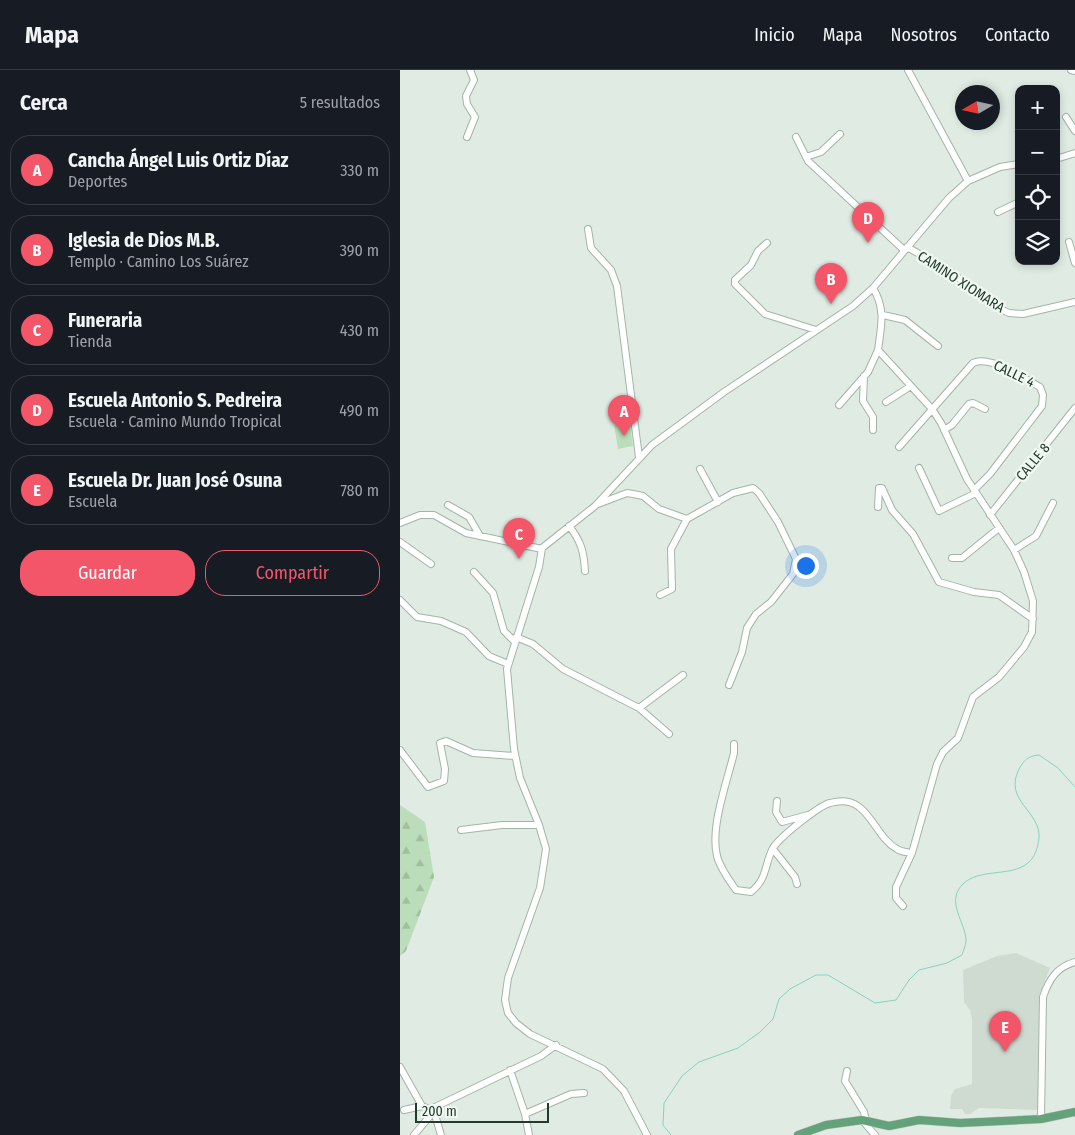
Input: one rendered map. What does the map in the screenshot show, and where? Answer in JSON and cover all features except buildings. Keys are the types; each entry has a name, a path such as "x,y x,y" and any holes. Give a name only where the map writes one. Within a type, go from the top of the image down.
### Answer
{"main road":[{"path":"798,1135 826,1125 864,1121 889,1126 919,1120 960,1123 1041,1118 1075,1112"}],"street":[{"path":"467,137 476,117 467,104 466,96 474,80 470,70"},
{"path":"908,70 968,181"},
{"path":"1071,70 1075,71"},
{"path":"1066,117 1075,131"},
{"path":"796,137 806,158 821,152 840,134"},
{"path":"1060,158 1075,153"},
{"name":"CAMINO XIOMARA","path":"806,158 906,248 951,272 992,305 1009,313 1023,314 1075,302"},
{"path":"647,1135 624,1091 603,1069 530,1034 516,1023 508,1013 505,1000 508,978 540,888 546,849 539,825 520,778 515,756 508,664 539,567 542,549 595,506 639,457 724,392 852,306 873,288 948,198 968,181 1000,167 1015,165"},
{"path":"998,212 1015,204"},
{"path":"588,229 591,248 611,270 617,286 639,457"},
{"path":"1069,242 1075,263"},
{"path":"767,243 758,251 750,265 735,280 735,284 764,314 816,330"},
{"path":"839,405 868,372 878,350 883,315 881,301 873,288"},
{"path":"883,315 905,320 938,346"},
{"path":"878,350 932,409 975,491 1014,550 1033,601 1032,632 1024,647 999,677 973,696 958,738 943,752 936,764 912,854 896,887 896,898 903,906"},
{"name":"CALLE 4","path":"898,447 973,362 980,359 992,362 1040,387 1044,395 1042,406 975,491"},
{"path":"864,376 863,402 873,417 873,430"},
{"path":"886,402 911,386"},
{"path":"944,430 952,425 969,404 973,403 985,409"},
{"name":"CALLE 8","path":"990,515 1075,408"},
{"path":"919,468 939,511 975,491"},
{"path":"700,469 718,502"},
{"path":"660,595 672,589 671,549 688,520 733,493 753,488 759,493 778,522 796,559 793,574 771,602 756,614 747,628 742,652 730,685"},
{"path":"878,507 877,492 879,488 882,488 892,510 913,534 939,582 974,592 999,595 1033,619"},
{"path":"595,506 627,493 643,496 659,509 688,520"},
{"path":"1014,550 1036,536 1053,503"},
{"path":"448,505 469,517 480,536"},
{"path":"400,523 420,515 434,515 466,533 542,549"},
{"path":"569,526 582,544 585,571"},
{"path":"952,558 962,558 999,528"},
{"path":"400,542 431,564"},
{"path":"474,572 493,593 504,631 515,639 533,644 564,669 640,708 669,734"},
{"path":"400,600 417,616 441,621 466,632 480,650 508,664"},
{"path":"640,708 683,675"},
{"path":"400,750 428,787 444,781 445,769 440,743 446,741 473,753 515,756"},
{"path":"734,744 734,753 716,830 717,856 725,874 736,890 751,892 762,883 773,849 782,837 810,814 826,804 842,799 853,803 866,813 898,850 912,854"},
{"path":"777,800 776,812 782,822 810,814"},
{"path":"461,830 502,825 539,825"},
{"path":"773,849 795,877 797,884"},
{"path":"1041,1118 1043,997 1048,982 1054,974 1066,964 1075,962"},
{"path":"404,1110 422,1106 432,1109 541,1056 556,1045"},
{"path":"400,1067 422,1106"},
{"path":"510,1070 525,1114 529,1135"},
{"path":"847,1071 845,1081 864,1112 864,1121 875,1135"},
{"path":"525,1114 571,1094 584,1093"},
{"path":"414,1135 430,1116 432,1109"},
{"path":"432,1109 441,1135"}],"shaded area":[{"path":"1016,953 1050,968 1039,996 1038,1110 979,1108 970,1114 965,1114 962,1109 950,1109 951,1096 955,1089 972,1084 972,1019 970,1010 964,1002 963,970 997,956"}],"green space":[{"path":"630,423 633,446 618,449 614,425"},
{"path":"400,805 425,822 434,877 406,951 400,956"}],"waterway":[{"path":"671,1135 663,1125 664,1103 682,1076 699,1062 738,1048 760,1032 773,1019 779,999 790,989 816,975 828,975 875,1003 896,1000 909,980 919,970 947,963 962,955 966,941 956,904 958,890 964,883 974,877 1019,868 1028,862 1035,853 1039,838 1038,829 1019,798 1016,789 1015,780 1021,766 1029,757 1039,755 1058,768 1075,787"}],"place":[{"name":"Escuela Antonio S. Pedreira","path":"868,243"},
{"name":"Iglesia de Dios M.B.","path":"831,304"},
{"name":"Cancha Ángel Luis Ortiz Díaz","path":"624,436"},
{"name":"Funeraria","path":"519,559"},
{"name":"Escuela Dr. Juan José Osuna","path":"1005,1052"}]}
